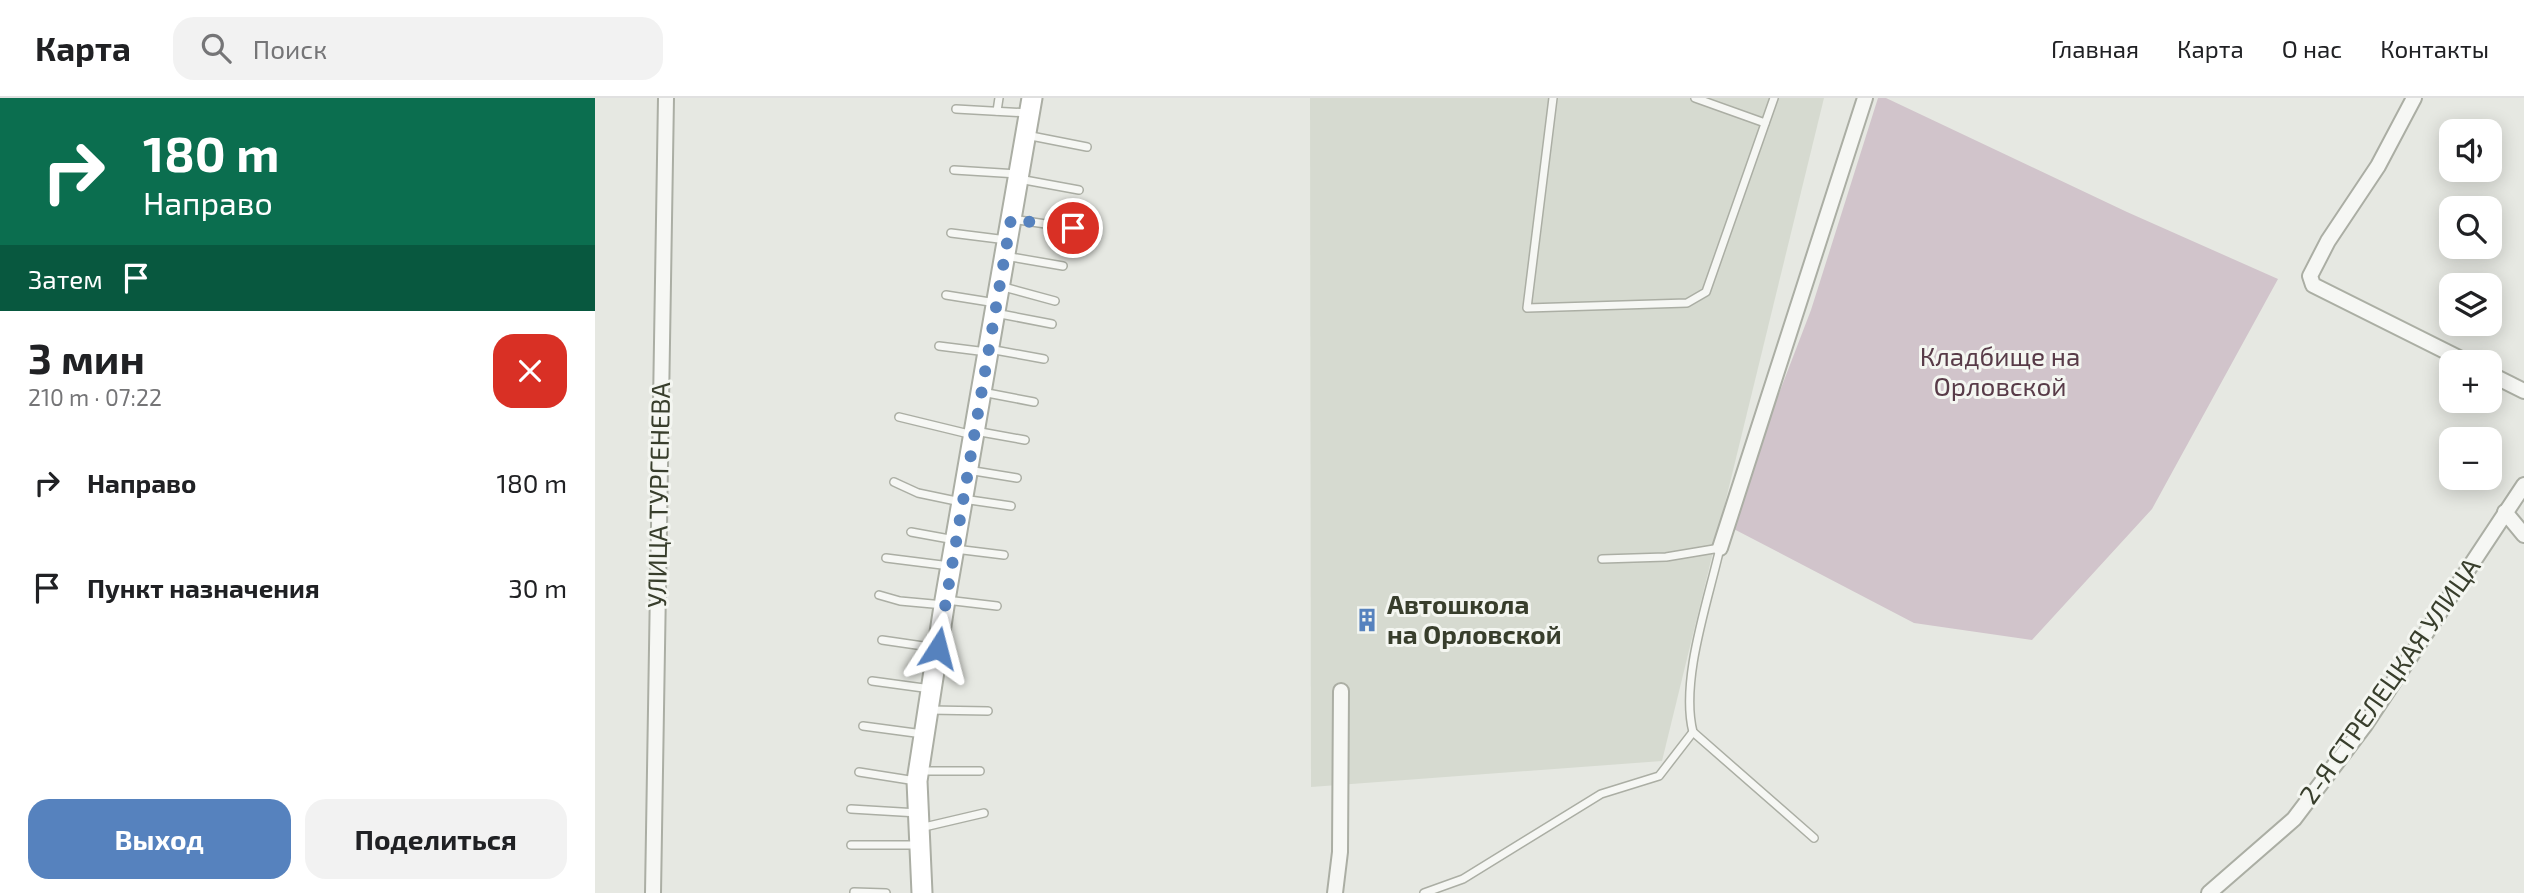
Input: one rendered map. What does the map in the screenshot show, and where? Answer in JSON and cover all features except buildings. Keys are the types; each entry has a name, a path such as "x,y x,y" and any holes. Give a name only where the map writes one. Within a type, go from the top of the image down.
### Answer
{"main road":[{"path":"922,893 918,776 1030,106"}],"street":[{"name":"УЛИЦА ТУРГЕНЕВА","path":"653,893 666,98"},
{"path":"1720,548 1865,98"},
{"path":"2414,98 2378,166 2328,241 2310,276 2313,285 2443,350"},
{"path":"2502,380 2524,391"},
{"name":"2-Я СТРЕЛЕЦКАЯ УЛИЦА","path":"2209,893 2294,819 2365,724 2524,485"},
{"path":"2505,512 2524,535"},
{"path":"1335,893 1340,852 1341,691"}],"lane":[{"path":"997,111 999,98"},
{"path":"1553,98 1527,308 1687,303 1706,292 1774,98"},
{"path":"1695,98 1765,123"},
{"path":"956,109 997,111 1030,106"},
{"path":"1025,135 1087,147"},
{"path":"954,170 1018,177 1079,190"},
{"path":"1011,219 1073,228"},
{"path":"951,233 1063,266"},
{"path":"946,295 997,301 1055,300"},
{"path":"997,301 1052,324"},
{"path":"939,345 1044,359"},
{"path":"981,391 1034,402"},
{"path":"899,417 974,433 1024,440"},
{"path":"968,470 1017,478"},
{"path":"894,482 918,493 1011,506"},
{"path":"911,532 954,552"},
{"path":"1602,559 1666,556 1720,548 1689,682 1688,714 1693,732 1814,838"},
{"path":"886,558 954,552 1004,555"},
{"path":"879,595 900,601 997,606"},
{"path":"882,640 938,648"},
{"path":"872,681 931,689"},
{"path":"928,710 988,711"},
{"path":"863,726 924,734"},
{"path":"1424,893 1463,879 1601,794 1659,776 1693,732"},
{"path":"859,772 918,776 980,771"},
{"path":"851,809 919,829"},
{"path":"851,845 984,813"},
{"path":"854,892 887,893"}],"shaded area":[{"path":"1310,98 1824,98 1662,761 1311,787"}],"green space":[{"name":"Кладбище на Орловской","path":"1878,98 1886,98 2127,212 2278,279 2152,509 2032,640 1914,623 1728,526 1811,310"}],"place":[{"name":"Автошкола на Орловской","path":"1367,620"}],"route":[{"path":"938,648 1011,219 1073,228"}]}
